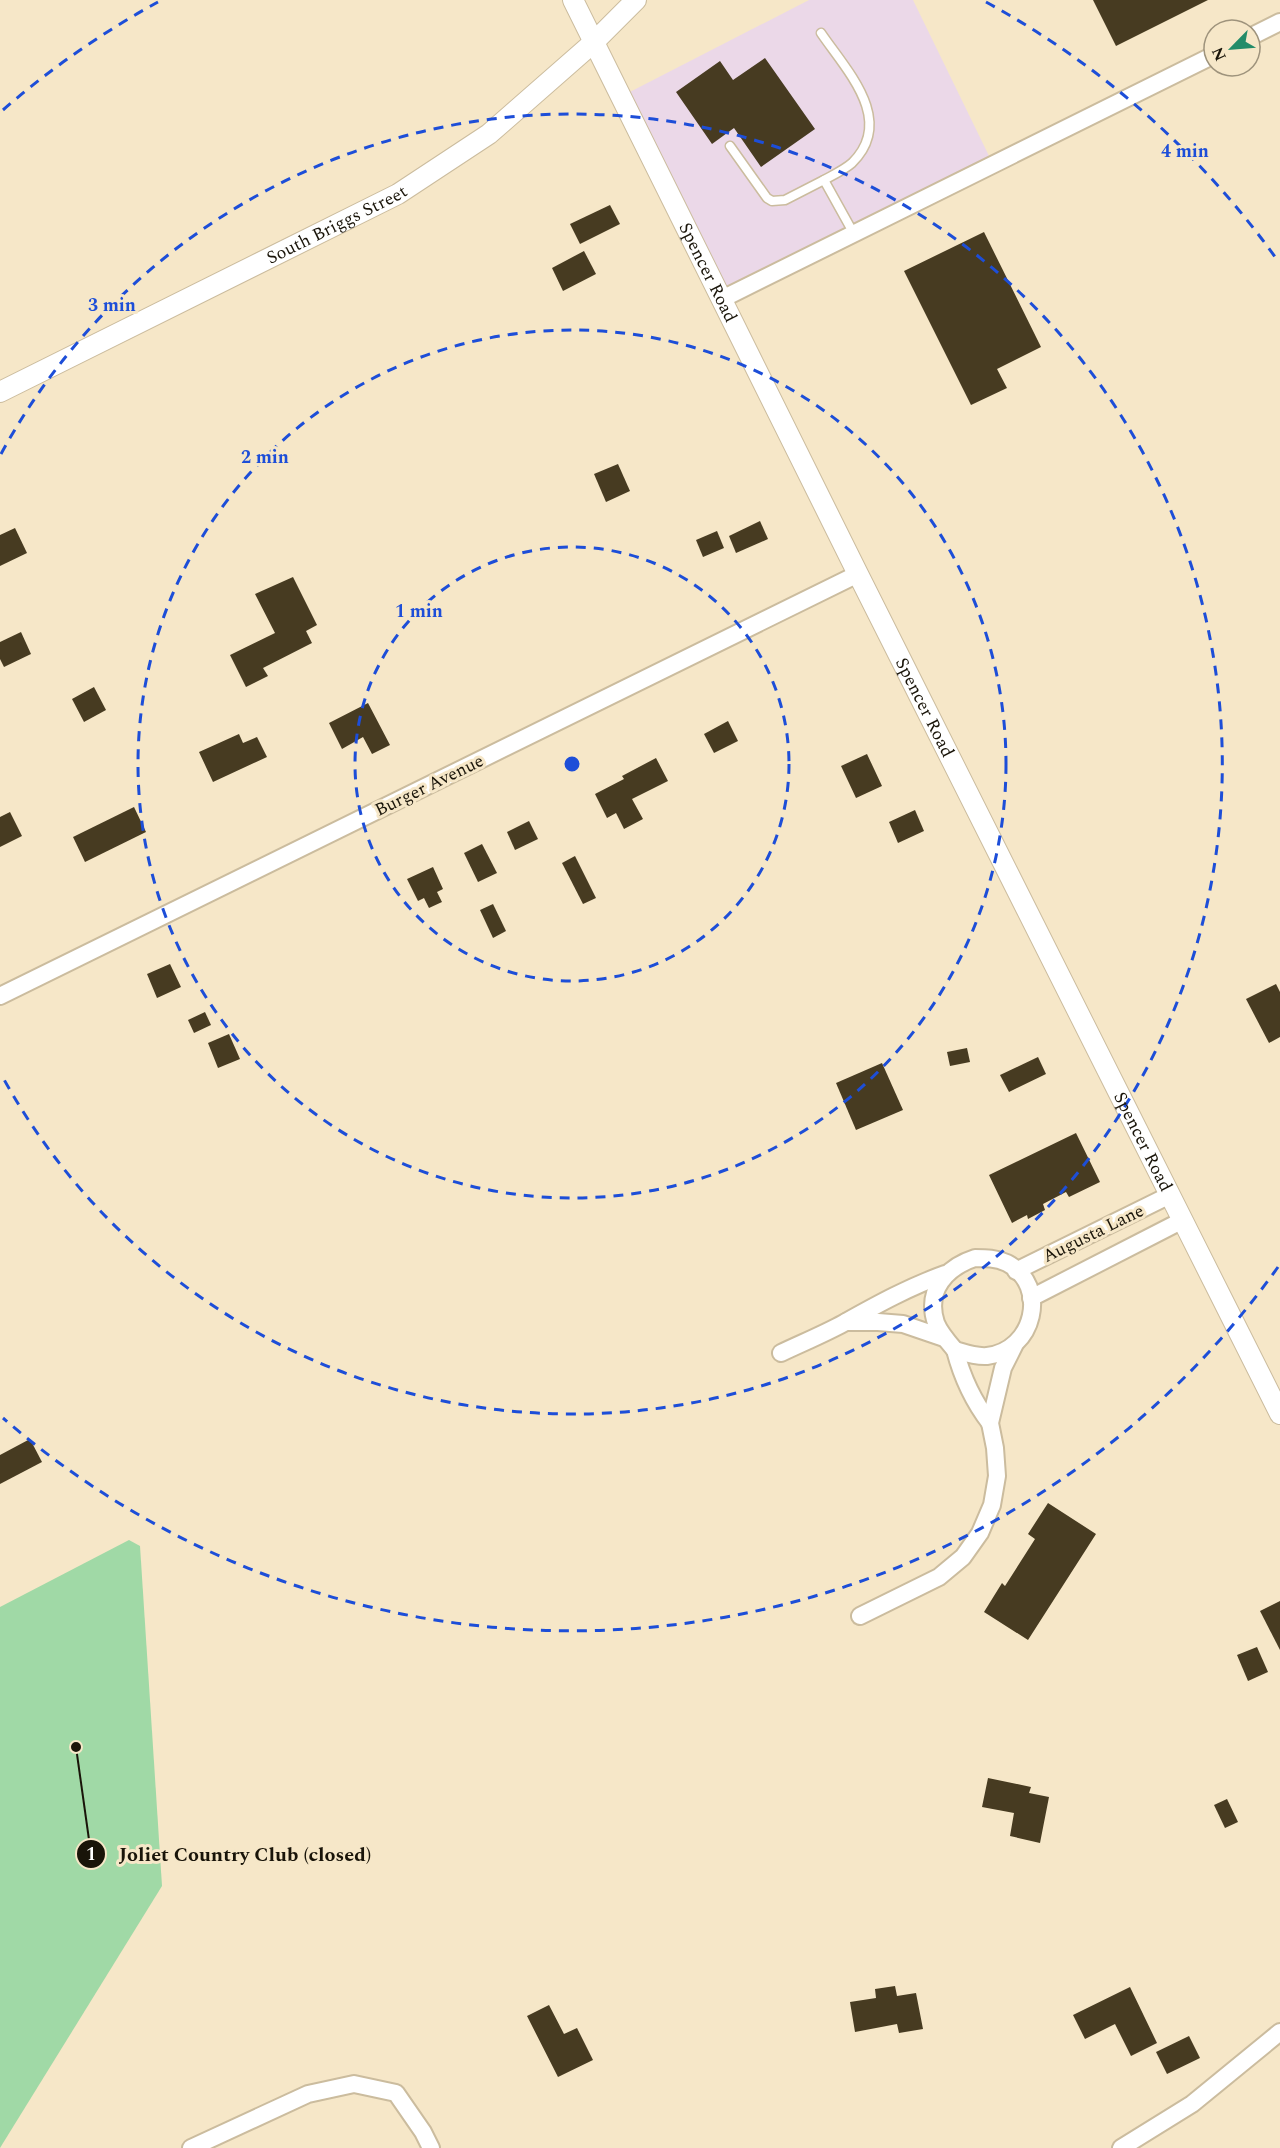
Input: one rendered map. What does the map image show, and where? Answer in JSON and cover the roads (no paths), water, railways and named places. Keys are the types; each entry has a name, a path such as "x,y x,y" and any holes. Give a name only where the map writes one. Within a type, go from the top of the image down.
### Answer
{"street":[{"name":"Spencer Road","path":"573,0 1280,1414"},
{"name":"South Briggs Street","path":"0,392 398,194 489,134 594,42 636,0"},
{"path":"1262,31 1280,22"},
{"path":"722,299 1202,61"},
{"name":"Burger Avenue","path":"0,996 858,574"},
{"name":"Augusta Lane","path":"1016,1271 1170,1196"},
{"name":"Augusta Lane","path":"1031,1298 1183,1220"},
{"path":"781,1353 845,1322 869,1307 914,1285 945,1274 959,1263 975,1258 992,1258 1008,1264 1030,1290 1032,1305 1030,1320 1003,1368 990,1423 997,1476 992,1504 980,1533 963,1557 939,1577 860,1616"},
{"path":"945,1274 937,1289 933,1306 936,1323 950,1344 975,1403 990,1423"},
{"path":"845,1322 903,1324 985,1356 1000,1353 1014,1346"},
{"path":"1121,2148 1192,2104 1280,2032"},
{"path":"191,2148 308,2094 354,2084 396,2093 423,2132 431,2148"}],"lane":[{"path":"730,146 767,198 772,201 785,200 824,180 855,160 867,140 871,124 864,99 820,33"},
{"path":"824,180 854,234"}],"place":[{"name":"Joliet Country Club (closed)","path":"76,1747"}]}
